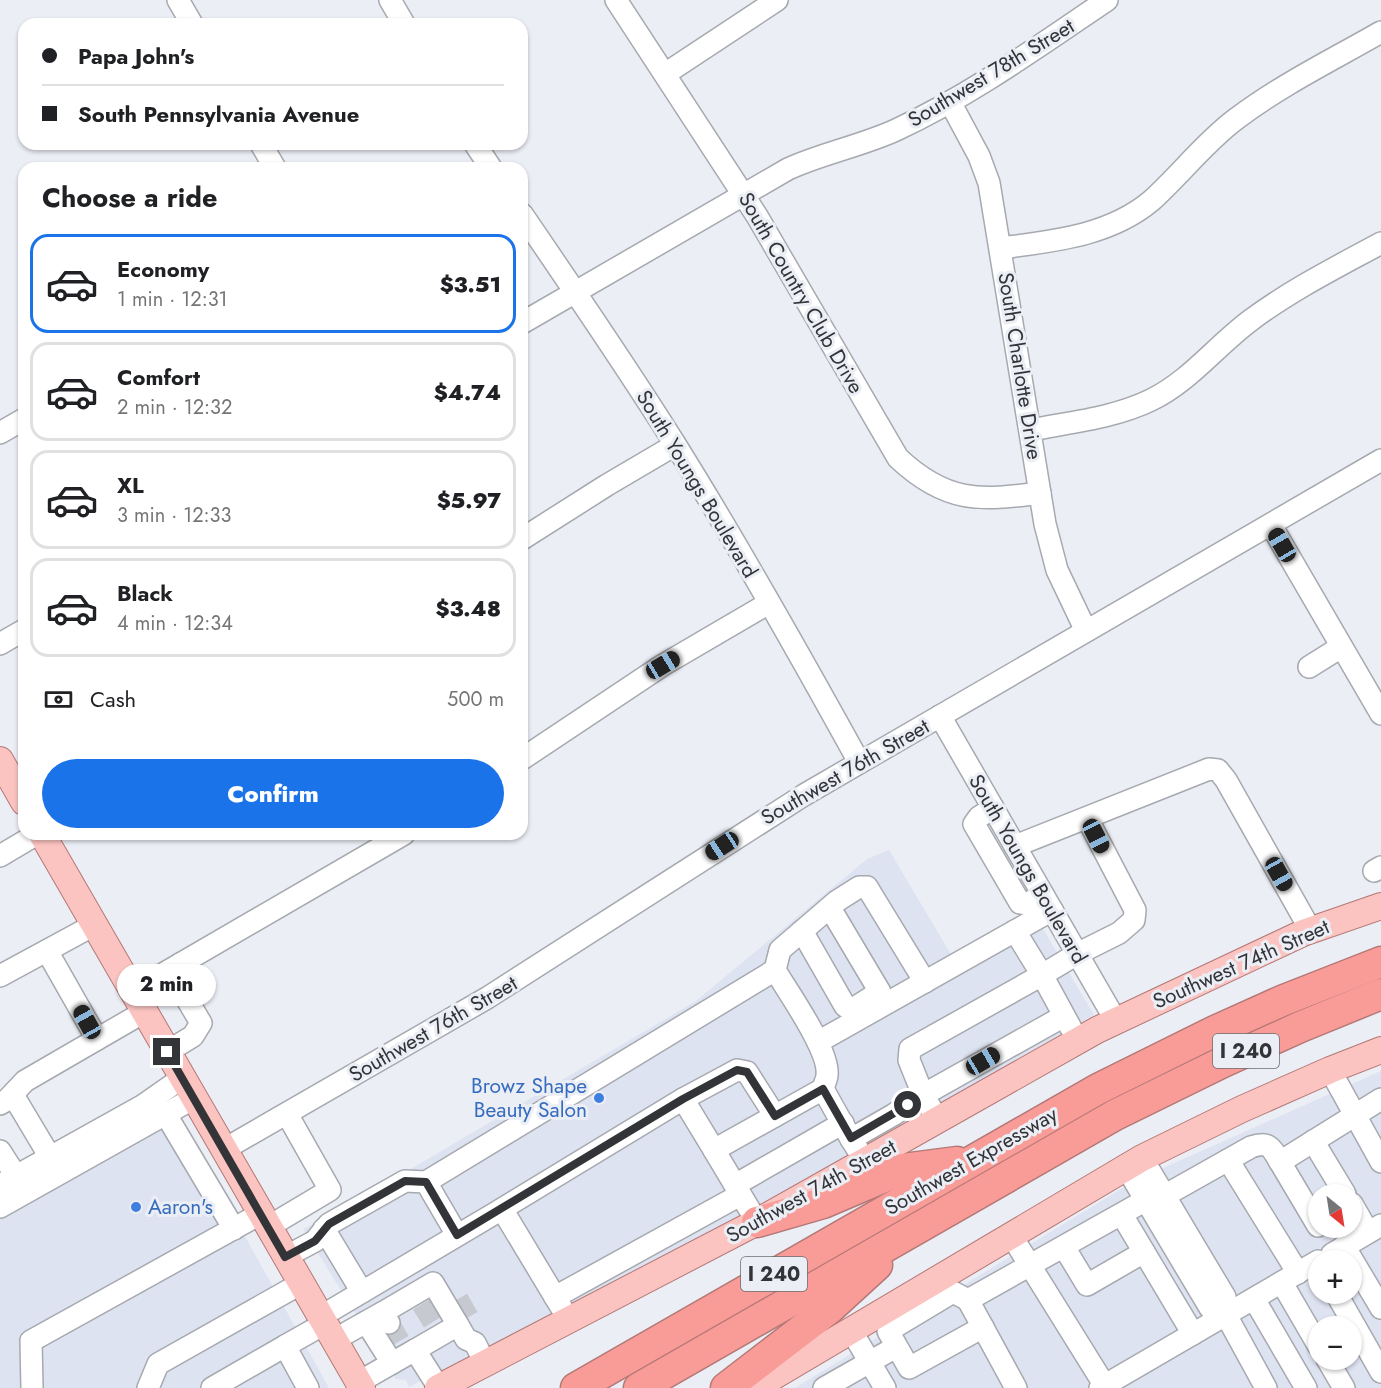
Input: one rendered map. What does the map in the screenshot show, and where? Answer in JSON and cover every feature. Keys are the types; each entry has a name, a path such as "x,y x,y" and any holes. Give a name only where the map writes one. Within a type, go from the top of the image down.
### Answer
{"highway":[{"name":"Southwest Expressway","path":"576,1388 1098,1089 1215,1031 1284,1000 1381,962"},
{"name":"Southwest Expressway","path":"639,1388 1115,1115 1252,1049 1381,994"},
{"path":"757,1222 823,1203 903,1169 972,1160"},
{"path":"726,1388 830,1308 923,1224"}],"main road":[{"path":"0,760 18,792"},
{"path":"45,840 360,1385"},
{"name":"Southwest 74th Street","path":"444,1386 480,1353 569,1320 757,1222 1116,1021 1311,931 1381,906"},
{"path":"754,1388 1134,1163 1242,1109 1381,1050"}],"street":[{"path":"178,0 188,18"},
{"path":"390,0 400,18"},
{"name":"South Country Club Drive","path":"616,0 744,195 898,458 933,484 960,496 998,498 1040,493"},
{"path":"665,74 777,0"},
{"name":"Southwest 78th Street","path":"528,319 801,163 893,131 950,102 1107,0"},
{"path":"1001,248 1079,236 1101,230 1126,218 1149,202 1218,134 1250,109 1381,32"},
{"name":"South Charlotte Drive","path":"950,102 970,138 989,183 1045,524 1052,554 1067,594 1086,631"},
{"name":"South Youngs Boulevard","path":"528,223 675,445 769,603 859,762"},
{"path":"1031,430 1119,412 1163,394 1185,378 1251,320 1381,243"},
{"path":"0,433 18,422"},
{"path":"528,535 607,484 675,445"},
{"name":"Southwest 76th Street","path":"223,1150 487,998 594,931 740,834 859,762 1381,460"},
{"path":"1270,525 1341,647 1374,687 1381,714"},
{"path":"528,755 663,665 769,603"},
{"path":"0,644 18,634"},
{"path":"1309,667 1341,647"},
{"name":"South Youngs Boulevard","path":"940,716 1116,1021"},
{"path":"1015,846 1209,769 1218,770 1226,780 1311,931"},
{"path":"993,808 979,817 974,824 1020,903 1047,903"},
{"path":"938,1120 923,1095 909,1060 910,1049 1077,954 1119,933 1134,921 1135,910 1086,818"},
{"path":"0,856 27,840"},
{"path":"50,1157 13,1093 97,1039 180,964 394,840"},
{"path":"285,1257 315,1241 329,1224 405,1181 426,1182 775,970 780,950 859,887 867,887 921,976"},
{"path":"802,931 845,1006 851,1010 880,992 921,976 1015,931 1047,903"},
{"path":"830,908 880,992"},
{"path":"0,976 94,925"},
{"path":"1015,931 1078,1041"},
{"path":"47,951 97,1039"},
{"path":"167,1052 194,1036 201,1023 188,1001 189,984 180,964"},
{"path":"775,970 818,1042 827,1074 823,1089 865,1161"},
{"path":"818,1042 921,976"},
{"path":"555,1297 738,1190 847,1131 893,1115 923,1095 1064,1016"},
{"path":"212,1388 326,1327 370,1287 683,1099 737,1070 747,1072 775,1116"},
{"path":"1330,1070 1381,1162"},
{"path":"0,1207 165,1113 188,1088"},
{"path":"0,1152 8,1180 142,1106 188,1088"},
{"path":"714,1150 823,1089"},
{"path":"683,1099 757,1222"},
{"path":"1280,1162 1381,1099"},
{"path":"165,1113 234,1229"},
{"path":"32,1388 31,1341 234,1229 264,1221 330,1190 286,1114"},
{"path":"1313,1141 1339,1184"},
{"path":"968,1300 1122,1215 1262,1143 1270,1146 1308,1208"},
{"path":"1228,1160 1290,1278 1308,1321"},
{"path":"1134,1163 1155,1198 1210,1308 1226,1315 1266,1388"},
{"path":"426,1182 457,1235"},
{"path":"502,1209 569,1320"},
{"path":"1338,1250 1377,1229 1362,1214"},
{"path":"1122,1215 1193,1334"},
{"path":"324,1229 370,1287 393,1334 444,1386"},
{"path":"1011,1235 1102,1387 1308,1267"},
{"path":"1064,1247 1087,1285 1144,1252"},
{"path":"439,1312 444,1276 458,1299"},
{"path":"148,1388 159,1364 300,1284"},
{"path":"1362,1289 1381,1308"},
{"path":"983,1327 909,1368 888,1331 953,1292 968,1300 983,1327 1016,1388"},
{"path":"1254,1299 1306,1388"},
{"path":"1342,1304 1381,1372"},
{"path":"326,1327 393,1334 439,1312"},
{"path":"360,1385 393,1334 439,1312"},
{"path":"439,1312 480,1353"},
{"path":"851,1330 885,1388"},
{"path":"285,1347 308,1388"},
{"path":"824,1388 896,1347"},
{"path":"1333,1370 1344,1388"}],"shaded area":[{"path":"889,850 955,961 1033,912 1094,1015 755,1210 409,1387 406,1380 396,1379 303,1229 348,1206 696,1001 867,859"},
{"path":"1381,1071 1381,1388 795,1388 1134,1181"},
{"path":"165,1092 329,1388 0,1388 0,1190"}],"tunnel":[{"path":"458,1299 471,1322"},
{"path":"422,1304 433,1322"},
{"path":"389,1323 400,1342"}],"place":[{"name":"Browz Shape Beauty Salon","path":"599,1098"},
{"name":"Aaron's","path":"136,1207"}],"route":[{"path":"167,1052 285,1257 315,1241 329,1224 405,1181 426,1182 457,1235 683,1099 737,1070 747,1072 775,1116 823,1089 851,1138 908,1105"}]}
